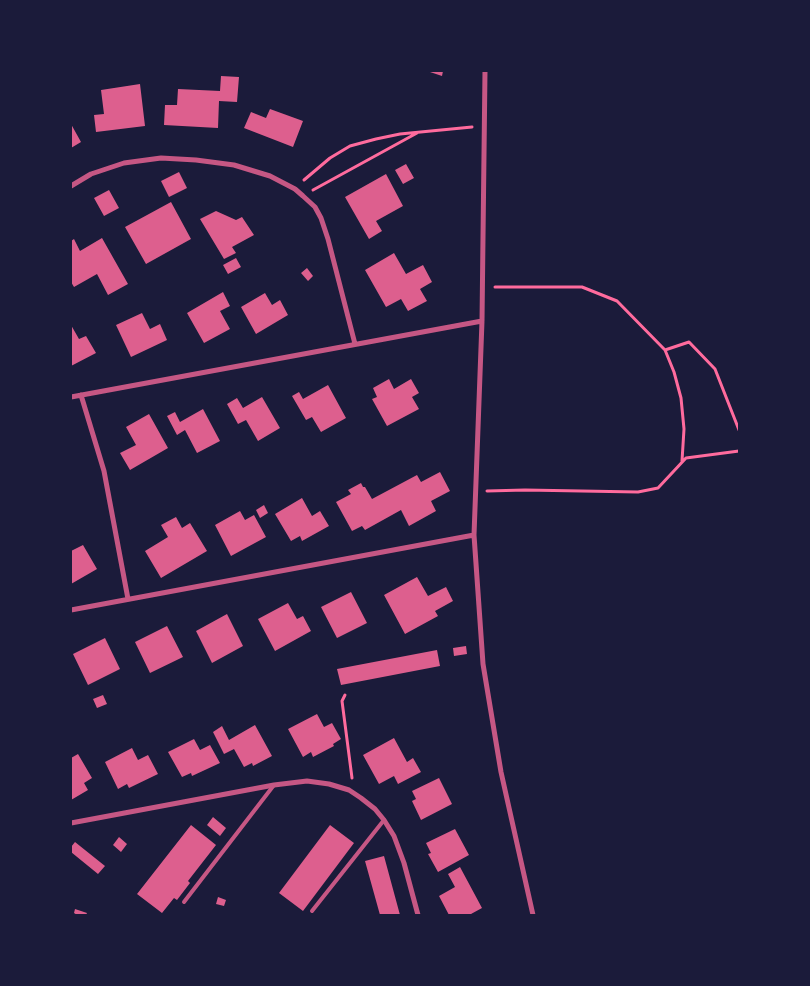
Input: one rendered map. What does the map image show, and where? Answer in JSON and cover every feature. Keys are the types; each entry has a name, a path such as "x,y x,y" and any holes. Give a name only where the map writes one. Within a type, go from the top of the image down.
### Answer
{"street":[{"path":"485,71 482,321 474,535 483,664 501,772 533,915"},
{"path":"71,186 91,174 124,163 162,158 234,165 270,176 294,189 315,207 321,218 328,238 355,344"},
{"path":"71,397 482,321"},
{"path":"81,395 104,471 128,599"},
{"path":"71,610 474,535"},
{"path":"71,823 307,781 329,784 349,790 375,809 384,820 394,836 404,863 418,915"}],"lane":[{"path":"184,902 274,786"},
{"path":"312,911 384,820"}],"path":[{"path":"294,189 330,158 350,146 376,139 418,132 484,126"},
{"path":"303,196 418,132"},
{"path":"482,287 582,287 617,300 665,350 674,372 681,398 684,429 682,462"},
{"path":"665,350 689,342 715,369 739,430"},
{"path":"476,492 524,490 638,492 658,488 686,458 739,451"},
{"path":"345,695 342,701 349,742 352,778"}],"building":[{"path":"427,71 443,71 442,76"},
{"path":"221,76 239,77 237,102 219,101 218,128 164,125 165,105 177,105 178,89 220,91"},
{"path":"140,84 145,126 96,132 94,115 104,114 101,90"},
{"path":"270,109 303,121 293,147 244,128 251,112 266,118"},
{"path":"71,124 81,142 71,148"},
{"path":"406,164 414,178 403,184 395,170"},
{"path":"179,172 187,188 169,197 161,181"},
{"path":"386,174 403,206 376,221 382,231 369,239 345,197"},
{"path":"109,190 119,208 104,216 94,198"},
{"path":"171,202 191,239 146,264 125,227"},
{"path":"216,211 236,220 242,217 254,235 232,247 236,253 224,259 200,219"},
{"path":"102,238 128,284 108,295 97,274 74,287 71,282 71,241 74,239 80,251"},
{"path":"394,253 406,274 423,265 432,282 420,289 427,301 408,311 401,299 386,307 365,270"},
{"path":"236,258 241,267 228,274 223,265"},
{"path":"307,268 313,276 308,281 301,273"},
{"path":"223,292 230,306 220,311 230,329 204,343 187,313"},
{"path":"265,293 272,305 280,300 288,315 256,334 241,307"},
{"path":"142,313 150,329 160,324 167,340 131,357 116,325"},
{"path":"71,325 79,339 86,336 96,353 71,366"},
{"path":"389,379 394,389 411,379 419,393 412,397 419,409 387,426 372,399 377,397 373,388"},
{"path":"328,385 346,418 321,432 312,417 306,420 292,396 299,392 303,399"},
{"path":"262,397 280,428 258,441 246,420 238,424 227,404 237,398 243,408"},
{"path":"203,409 220,441 197,453 185,430 177,435 167,416 175,412 180,422"},
{"path":"149,414 168,448 130,470 120,453 136,445 126,427"},
{"path":"440,472 450,491 431,501 436,511 409,526 401,510 365,530 362,526 352,531 336,502 351,494 348,490 361,483 372,499 417,475 421,482"},
{"path":"302,498 312,516 320,511 329,526 302,541 300,536 291,541 275,514"},
{"path":"264,505 268,513 260,518 256,510"},
{"path":"240,511 245,520 254,515 266,537 231,556 215,525"},
{"path":"176,517 182,528 190,523 207,551 161,578 145,551 168,537 161,525"},
{"path":"83,545 97,569 71,584 71,551"},
{"path":"417,577 428,596 446,587 453,601 435,611 438,616 405,634 384,595"},
{"path":"351,592 367,623 337,638 321,607"},
{"path":"288,603 297,619 303,616 311,631 275,651 258,619"},
{"path":"227,614 243,646 212,663 196,631"},
{"path":"167,626 183,657 150,673 135,642"},
{"path":"105,638 120,669 88,685 73,654"},
{"path":"466,646 467,654 454,656 453,648"},
{"path":"437,650 440,666 341,685 337,669"},
{"path":"103,695 107,704 97,708 93,699"},
{"path":"317,714 324,727 332,723 341,739 333,744 334,746 313,757 311,752 303,757 288,729"},
{"path":"255,725 272,756 253,766 252,763 244,767 234,749 224,754 213,732 222,726 229,740"},
{"path":"394,738 407,762 413,758 421,772 398,784 394,776 379,784 363,755"},
{"path":"194,739 200,750 210,745 220,763 192,776 191,773 182,777 168,752"},
{"path":"132,748 138,760 148,755 158,774 129,788 127,784 118,789 105,762"},
{"path":"78,754 92,778 84,783 88,790 71,800 71,758"},
{"path":"439,778 452,804 421,820 412,801 416,799 412,791"},
{"path":"213,817 226,828 220,836 207,825"},
{"path":"191,825 216,845 188,881 190,883 177,900 174,898 162,913 137,894"},
{"path":"330,825 354,843 303,911 279,893"},
{"path":"455,829 469,855 438,872 428,854 431,853 426,843"},
{"path":"119,837 127,844 121,852 113,845"},
{"path":"75,842 105,866 98,874 71,852 71,847"},
{"path":"384,856 400,915 380,915 365,861"},
{"path":"460,867 482,908 471,915 449,915 439,896 455,887 448,874"},
{"path":"218,897 226,900 224,906 216,904"},
{"path":"75,909 87,913 86,915 77,915 74,913"}]}
